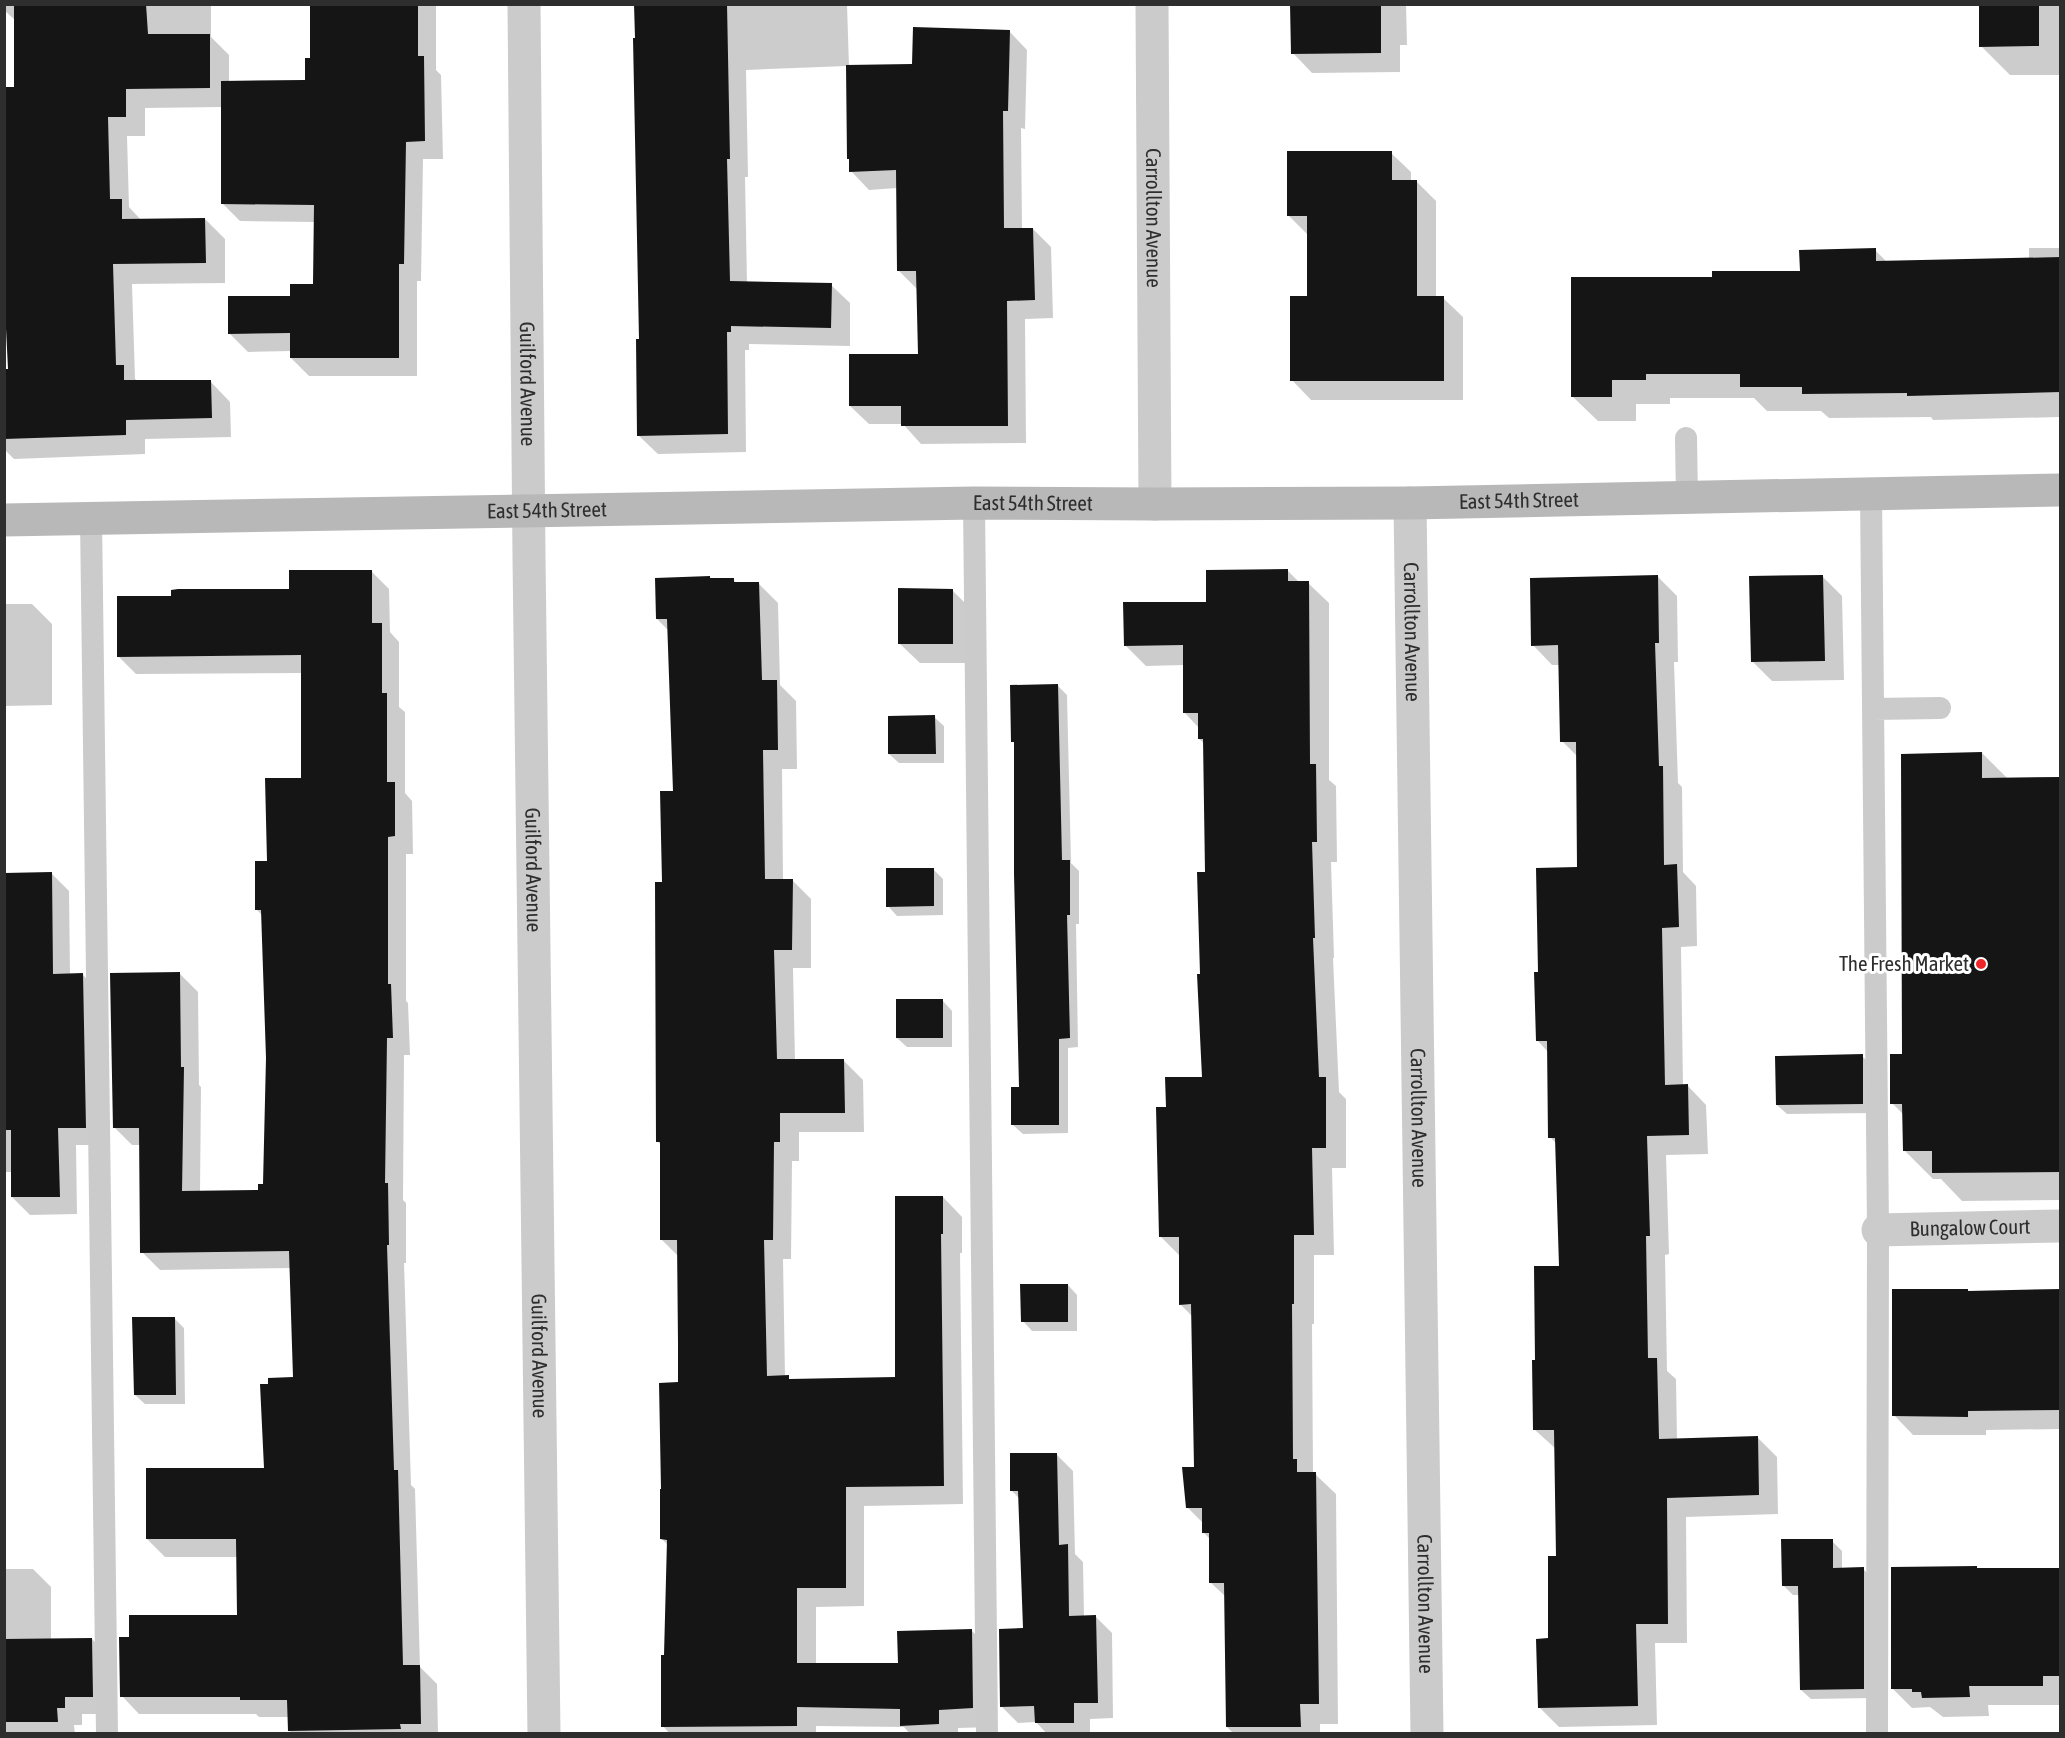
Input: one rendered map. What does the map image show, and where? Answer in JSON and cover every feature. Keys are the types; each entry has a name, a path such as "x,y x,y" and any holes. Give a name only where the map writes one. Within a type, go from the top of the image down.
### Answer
{"street":[{"name":"Guilford Avenue","path":"524,4 544,1734"},
{"name":"Carrollton Avenue","path":"1152,4 1155,504"},
{"name":"East 54th Street","path":"4,520 974,502 1155,504 1410,502 2061,490"},
{"name":"Carrollton Avenue","path":"1410,502 1427,1734"},
{"name":"Bungalow Court","path":"1878,1230 2061,1226"}],"lane":[{"path":"1686,438 1687,498"},
{"path":"1871,494 1878,1230 1876,1734"},
{"path":"974,502 987,1734"},
{"path":"91,518 107,1734"},
{"path":"1873,709 1940,708"}],"building":[{"path":"14,4 146,4 148,34 210,34 210,88 126,89 126,117 108,117 110,199 122,199 122,219 205,218 206,263 113,264 116,365 124,365 124,380 211,380 212,418 126,420 126,435 4,439 4,369 8,369 4,288 4,87 14,87"},
{"path":"310,4 418,4 418,56 424,56 425,141 406,142 404,264 399,264 399,358 290,358 290,333 228,334 228,296 290,296 290,284 313,284 314,205 221,204 221,81 305,80 305,58 310,58"},
{"path":"634,4 727,4 730,281 832,283 831,328 731,326 731,332 727,332 728,434 637,436 636,339 639,339"},
{"path":"1290,4 1381,4 1381,53 1291,54"},
{"path":"1979,4 2039,4 2039,46 1979,47"},
{"path":"913,27 1010,30 1008,111 1003,111 1004,228 1033,228 1035,300 1007,301 1008,426 901,426 901,406 849,406 849,354 918,354 916,271 897,271 896,170 849,172 846,65 912,64"},
{"path":"1287,151 1392,151 1392,180 1417,180 1417,296 1444,296 1444,381 1290,381 1290,296 1307,296 1307,216 1287,216"},
{"path":"1876,248 1876,261 2061,257 2061,392 1907,396 1907,393 1802,394 1802,387 1740,387 1740,374 1646,374 1646,380 1612,380 1612,397 1571,397 1571,277 1712,277 1712,271 1800,271 1799,250"},
{"path":"1288,569 1288,581 1309,581 1310,764 1316,764 1317,842 1312,842 1315,938 1313,938 1319,1077 1326,1077 1326,1148 1312,1148 1314,1235 1294,1235 1294,1304 1292,1304 1293,1459 1297,1459 1297,1472 1316,1472 1319,1704 1300,1704 1301,1727 1226,1727 1224,1583 1209,1583 1209,1533 1202,1533 1202,1508 1186,1508 1182,1467 1194,1467 1191,1304 1179,1305 1179,1237 1159,1237 1156,1107 1166,1107 1165,1077 1202,1077 1197,974 1200,974 1197,872 1205,872 1203,739 1198,739 1198,713 1183,713 1183,645 1124,646 1123,602 1206,602 1206,570"},
{"path":"289,570 372,570 372,623 382,623 382,693 387,693 387,782 395,782 395,836 388,837 388,984 391,984 393,1038 387,1038 385,1183 388,1183 389,1245 387,1245 394,1470 398,1470 403,1665 420,1665 421,1724 400,1724 401,1729 288,1731 287,1700 240,1700 240,1697 120,1697 119,1637 129,1637 129,1615 237,1615 236,1539 146,1539 146,1468 264,1468 260,1384 268,1384 268,1378 293,1377 289,1251 140,1253 139,1128 113,1128 110,973 180,972 181,1067 184,1067 182,1191 258,1190 258,1184 263,1184 266,1058 261,910 255,910 255,861 267,861 265,778 301,778 301,655 117,657 117,596 171,596 171,590 178,589 289,589"},
{"path":"1658,575 1659,643 1655,643 1659,766 1663,766 1664,865 1677,864 1679,927 1662,928 1665,1085 1688,1084 1689,1135 1647,1136 1650,1236 1646,1236 1648,1358 1657,1358 1659,1439 1758,1436 1759,1495 1667,1498 1668,1624 1636,1624 1638,1706 1538,1708 1536,1639 1548,1638 1548,1556 1556,1556 1554,1430 1533,1430 1534,1266 1559,1266 1555,1138 1548,1138 1547,1041 1536,1041 1534,972 1538,972 1536,868 1577,867 1576,742 1560,742 1558,645 1531,646 1530,578"},
{"path":"1823,575 1825,661 1751,662 1749,576"},
{"path":"710,576 710,578 734,578 734,582 759,582 762,680 777,680 778,750 763,750 765,879 793,879 792,950 774,950 777,1059 844,1059 845,1113 780,1113 780,1142 774,1142 773,1240 764,1240 767,1376 789,1375 789,1379 895,1377 895,1196 943,1196 943,1234 941,1234 944,1486 846,1487 846,1588 797,1588 797,1663 898,1663 897,1631 972,1629 973,1708 939,1710 939,1724 900,1726 900,1709 797,1707 797,1726 661,1727 661,1655 664,1655 667,1540 660,1539 659,1383 678,1382 678,1343 677,1240 660,1240 660,1142 656,1142 655,882 662,882 660,791 673,791 667,619 656,619 655,578"},
{"path":"898,588 953,589 953,644 898,644"},
{"path":"1058,684 1062,860 1070,860 1070,915 1067,915 1070,1038 1059,1039 1059,1125 1011,1125 1011,1087 1019,1087 1014,874 1014,742 1011,742 1010,685"},
{"path":"935,715 936,754 888,754 888,716"},
{"name":"The Fresh Market","path":"1982,752 1982,778 2061,777 2061,1172 1932,1173 1932,1151 1903,1151 1902,1104 1890,1104 1890,1054 1902,1054 1901,754"},
{"path":"886,868 934,868 934,906 886,907"},
{"path":"52,872 53,974 83,973 86,1128 58,1128 60,1197 11,1197 11,1130 4,1130 4,873"},
{"path":"896,999 943,999 943,1038 896,1038"},
{"path":"1863,1054 1863,1104 1776,1105 1775,1056"},
{"path":"1020,1284 1068,1284 1068,1322 1021,1322"},
{"path":"1892,1289 1968,1289 1968,1291 2061,1289 2061,1410 1968,1411 1968,1417 1892,1416"},
{"path":"132,1317 175,1317 176,1395 134,1395"},
{"path":"1010,1453 1057,1453 1059,1545 1068,1544 1069,1616 1096,1615 1098,1703 1074,1703 1074,1723 1035,1723 1034,1706 1000,1707 999,1629 1023,1628 1018,1491 1010,1491"},
{"path":"1781,1539 1833,1539 1833,1568 1864,1567 1864,1689 1800,1690 1798,1586 1782,1586"},
{"path":"1977,1566 1977,1568 2061,1568 2061,1676 2043,1676 2043,1686 1969,1686 1970,1697 1922,1698 1921,1692 1912,1692 1912,1689 1891,1689 1891,1567"},
{"path":"92,1638 93,1697 65,1697 65,1708 57,1708 58,1722 4,1722 4,1639"}],"place":[{"name":"The Fresh Market","path":"1981,964"}]}
